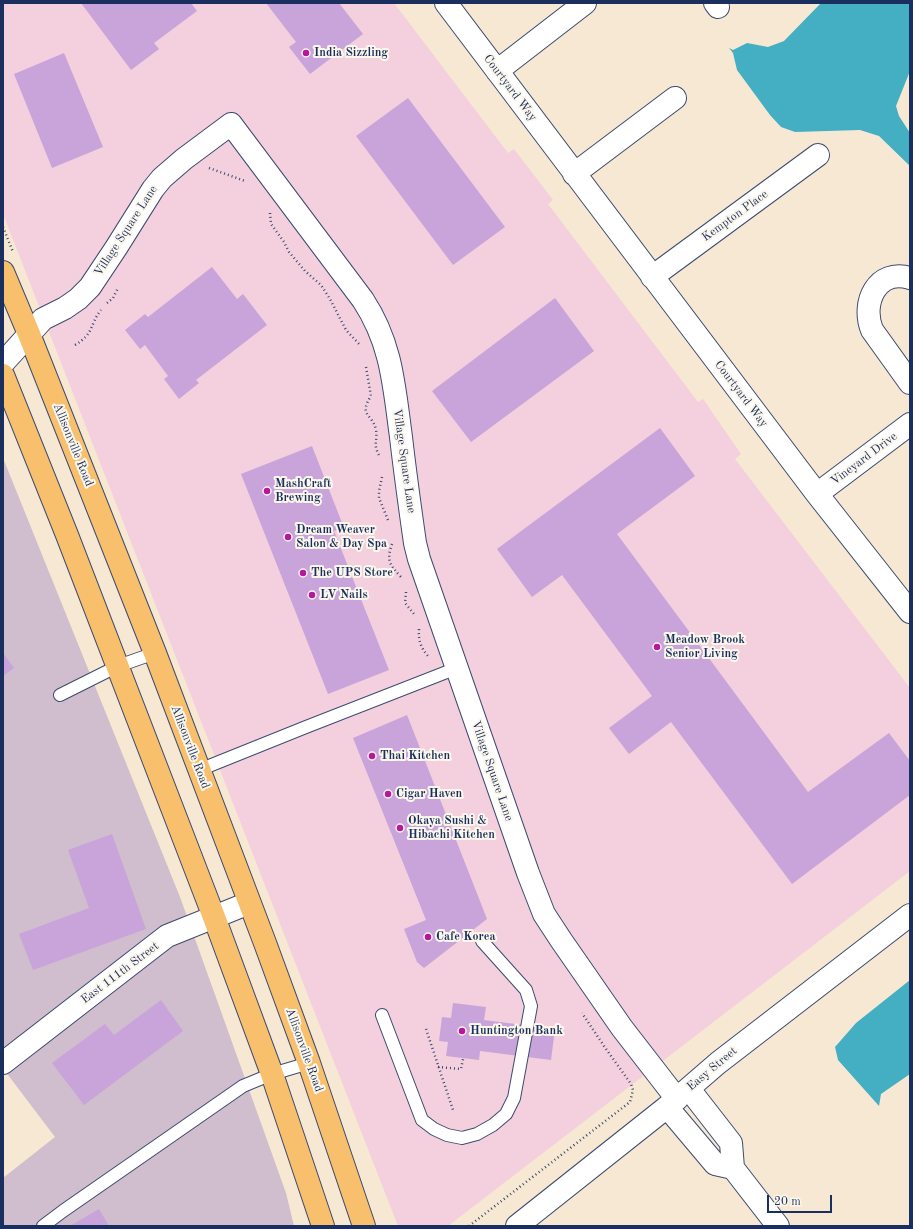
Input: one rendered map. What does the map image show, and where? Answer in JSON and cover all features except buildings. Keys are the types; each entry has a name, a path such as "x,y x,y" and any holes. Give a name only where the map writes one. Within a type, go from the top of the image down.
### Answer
{"main road":[{"name":"Allisonville Road","path":"3,272 16,349 155,653 310,1063 364,1226"},
{"path":"3,376 67,535 214,917 272,1074 323,1226"}],"street":[{"name":"Courtyard Way","path":"446,3 817,494 910,612"},
{"path":"497,71 585,3"},
{"path":"574,174 675,98"},
{"name":"Village Square Lane","path":"16,349 43,319 65,308 78,299 90,287 149,194 162,178 184,158 231,124 371,312 383,338 392,368 415,543 447,671 544,914 622,1028 678,1098"},
{"name":"Kempton Place","path":"652,277 818,155"},
{"path":"910,278 898,276 883,282 872,294 869,302 868,320 872,330 910,383"},
{"name":"Vineyard Drive","path":"817,494 910,424"},
{"name":"East 111th Street","path":"3,1063 167,936 249,903"},
{"name":"Easy Street","path":"517,1226 678,1098 718,1063 910,915"},
{"path":"678,1098 715,1164 733,1168"},
{"path":"678,1098 731,1143 733,1168 778,1226"}],"lane":[{"path":"60,695 118,666 155,653"},
{"path":"199,770 447,671"},
{"path":"382,1015 422,1120 434,1129 447,1135 462,1138 477,1134 494,1124 506,1114 514,1098 531,1006 526,990 482,941"},
{"path":"43,1226 242,1086 272,1074 310,1063"}],"path":[{"path":"202,171 208,167 247,182"},
{"path":"266,207 270,212 271,224 284,242 289,252 305,271 321,285 346,330 360,344 362,352"},
{"path":"75,345 89,334 96,316 112,298 118,287"},
{"path":"366,367 371,396 367,403 366,412 376,429 374,443 382,461"},
{"path":"383,474 379,498 389,522"},
{"path":"392,538 389,560 392,568 402,580"},
{"path":"407,588 405,603 416,616"},
{"path":"420,624 419,639 421,644 429,657 447,671"},
{"path":"469,1226 630,1102 633,1090 632,1084 604,1046 578,1006"},
{"path":"426,1029 453,1110"},
{"path":"438,1067 461,1069 463,1059"}],"shaded area":[{"path":"3,3 394,3 508,153 514,149 553,200 548,204 698,402 703,399 741,454 735,459 910,688 910,871 448,1226 398,1226 3,214"},
{"path":"3,458 180,897 286,1193 294,1226 3,1226 3,1178 55,1137 5,1071 3,1056"}],"water":[{"path":"821,3 910,3 910,71 896,106 899,116 910,133 910,166 879,136 860,130 795,132 781,127 770,115 737,70 733,53 729,48 733,50 747,43 768,47 784,41"},
{"path":"910,980 910,1074 881,1094 879,1106 838,1060 835,1047 856,1023"}],"place":[{"name":"India Sizzling","path":"306,53"},
{"name":"MashCraft Brewing","path":"267,491"},
{"name":"Dream Weaver Salon & Day Spa","path":"288,537"},
{"name":"The UPS Store","path":"303,573"},
{"name":"LV Nails","path":"312,595"},
{"name":"Meadow Brook Senior Living","path":"657,647"},
{"name":"Thai Kitchen","path":"372,756"},
{"name":"Cigar Haven","path":"388,794"},
{"name":"Okaya Sushi & Hibachi Kitchen","path":"400,828"},
{"name":"Cafe Korea","path":"428,937"},
{"name":"Huntington Bank","path":"462,1031"}]}
